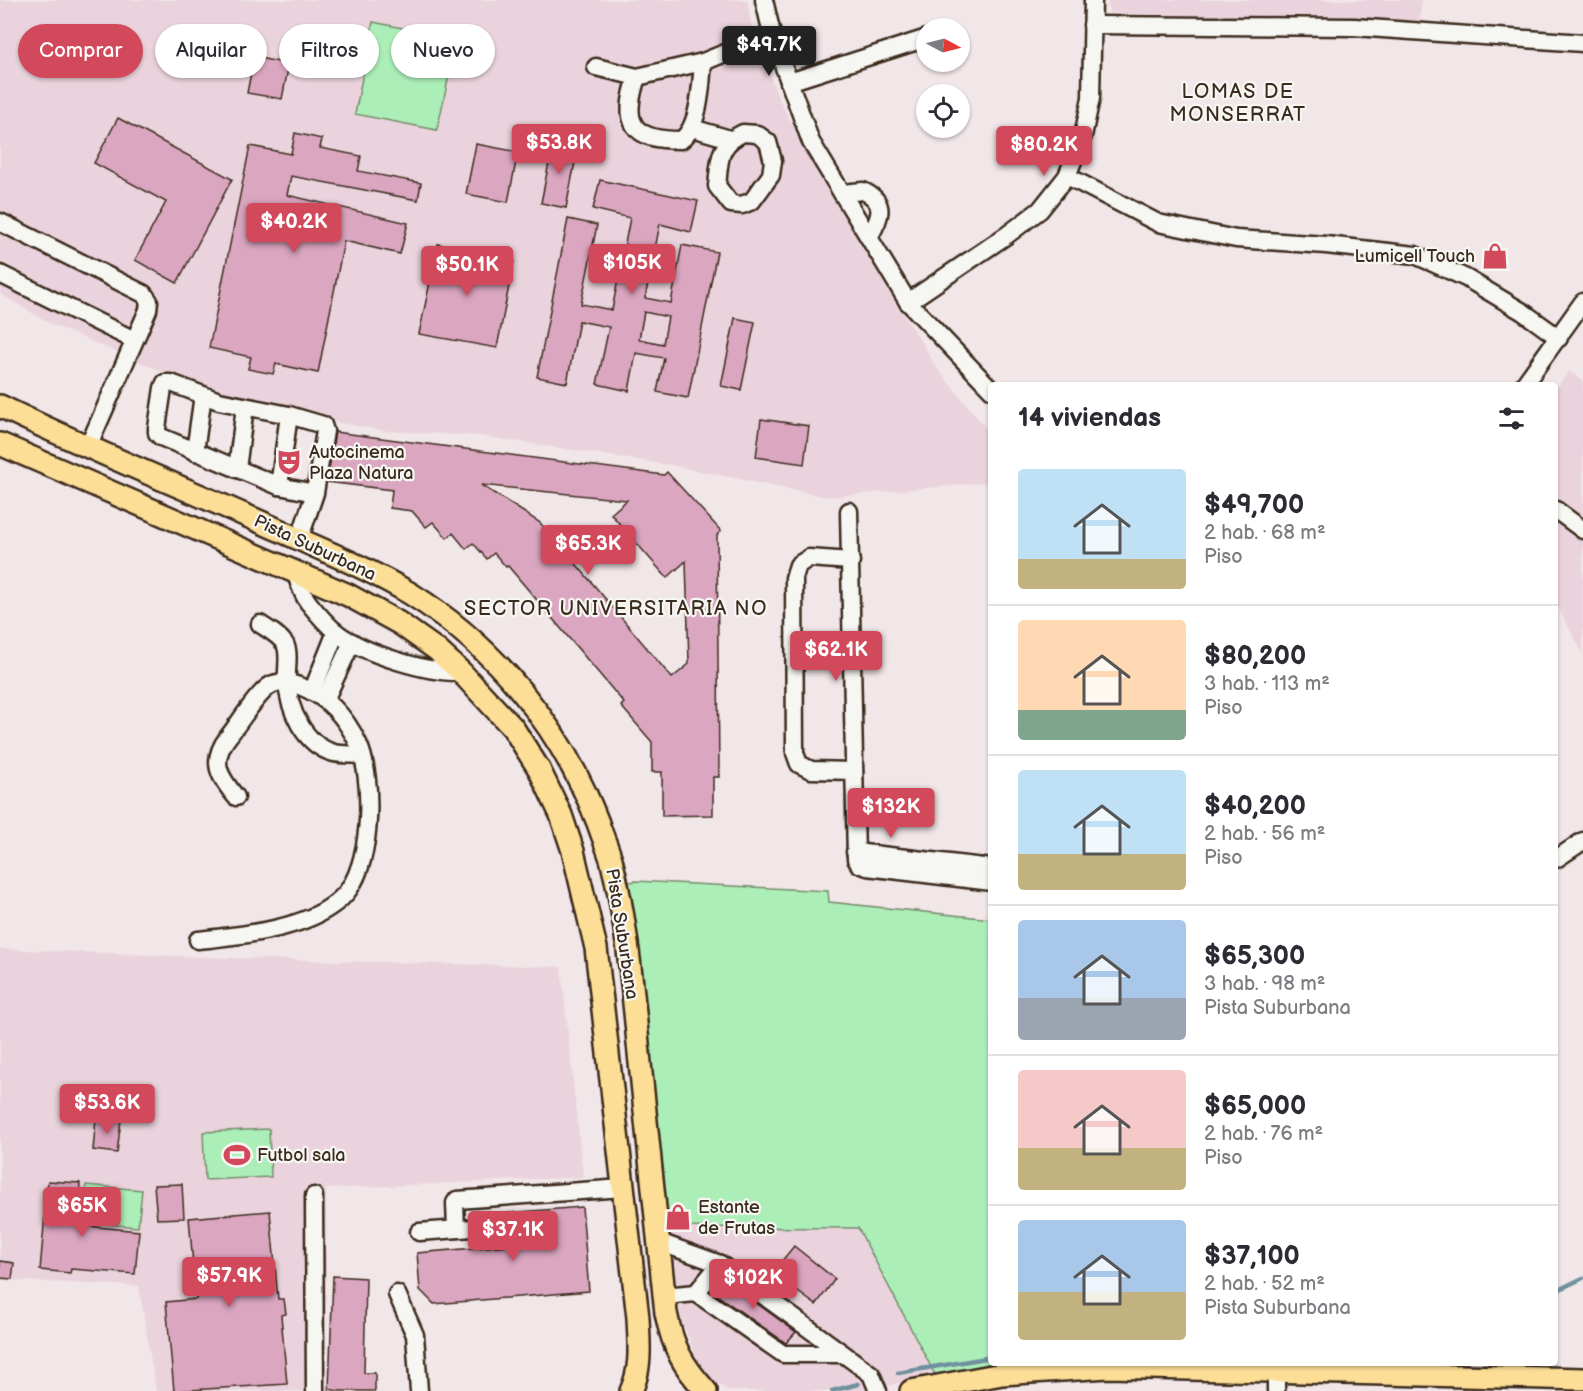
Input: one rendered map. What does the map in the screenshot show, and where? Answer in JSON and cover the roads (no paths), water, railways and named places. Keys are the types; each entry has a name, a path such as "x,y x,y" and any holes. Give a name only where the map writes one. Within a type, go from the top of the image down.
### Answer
{"main road":[{"name":"Pista Suburbana","path":"0,406 373,573 409,593 446,618 481,648 517,686 567,757 587,796 610,856 622,911 630,973 666,1313 676,1351 689,1373 705,1391"},
{"path":"0,415 63,443 111,457"},
{"name":"Pista Suburbana","path":"0,444 348,595 399,623 437,650 461,672 513,728 524,744 561,815 573,851 596,948 639,1340 638,1373 631,1391"},
{"path":"911,1391 1058,1366 1108,1367 1276,1381 1464,1384 1583,1379"}],"street":[{"path":"764,0 772,34 811,142 908,302 988,386"},
{"path":"908,302 1040,210 1067,176 1083,136 1091,98 1093,0"},
{"path":"1092,25 1354,27 1583,43"},
{"path":"596,67 637,77 703,62 772,34"},
{"path":"789,82 916,42"},
{"path":"637,77 632,92 629,117 637,129 663,140 681,140 692,128 701,87 703,62"},
{"path":"692,128 730,139"},
{"path":"1067,176 1158,223 1236,239 1326,245 1415,255 1466,278 1523,312 1559,338"},
{"path":"842,193 863,191 876,200 880,209 879,220 869,237"},
{"path":"0,222 144,294 149,301 148,310 88,447"},
{"path":"0,274 134,339"},
{"path":"1526,382 1583,302"},
{"path":"299,540 315,493 325,431 323,425 289,415 219,401 171,383 165,383 156,428 161,437 279,486 315,493"},
{"path":"195,452 203,395"},
{"path":"237,469 245,406"},
{"path":"279,486 289,415"},
{"path":"1558,511 1583,530"},
{"path":"849,512 855,852 859,864 867,867 988,882"},
{"path":"851,561 809,558 798,565 794,578 795,753 799,764 811,770 854,771"},
{"path":"295,572 306,600 336,632 352,642 400,662 443,672 461,672"},
{"path":"260,624 280,637 286,647 287,682 291,708 298,724 319,745 334,753 362,755"},
{"path":"319,696 336,632"},
{"path":"319,696 352,642"},
{"path":"198,940 294,924 329,908 350,889 363,859 369,812 366,770 362,755 340,715 319,696 287,682 272,684 262,693 225,741 218,759 220,777 236,797"},
{"path":"1558,858 1583,840"},
{"path":"855,852 988,868"},
{"path":"456,1229 455,1203 457,1200 623,1188"},
{"path":"314,1196 315,1391"},
{"path":"419,1232 500,1226"},
{"path":"659,1242 720,1264 871,1374 878,1391"},
{"path":"696,1293 720,1264"},
{"path":"664,1296 696,1293 783,1354 843,1354"},
{"path":"398,1294 415,1335 419,1391"}],"waterway":[{"path":"1558,1290 1583,1278"},
{"path":"898,1373 988,1358"},
{"path":"832,1391 858,1384"}],"place":[{"name":"Lumicell Touch","path":"1495,256"},
{"name":"Autocinema Plaza Natura","path":"289,462"},
{"name":"Futbol sala","path":"237,1155"},
{"name":"Estante de Frutas","path":"678,1217"}],"district":[{"name":"LOMAS DE MONSERRAT","path":"1238,104"},
{"name":"SECTOR UNIVERSITARIA NO","path":"616,609"}]}
